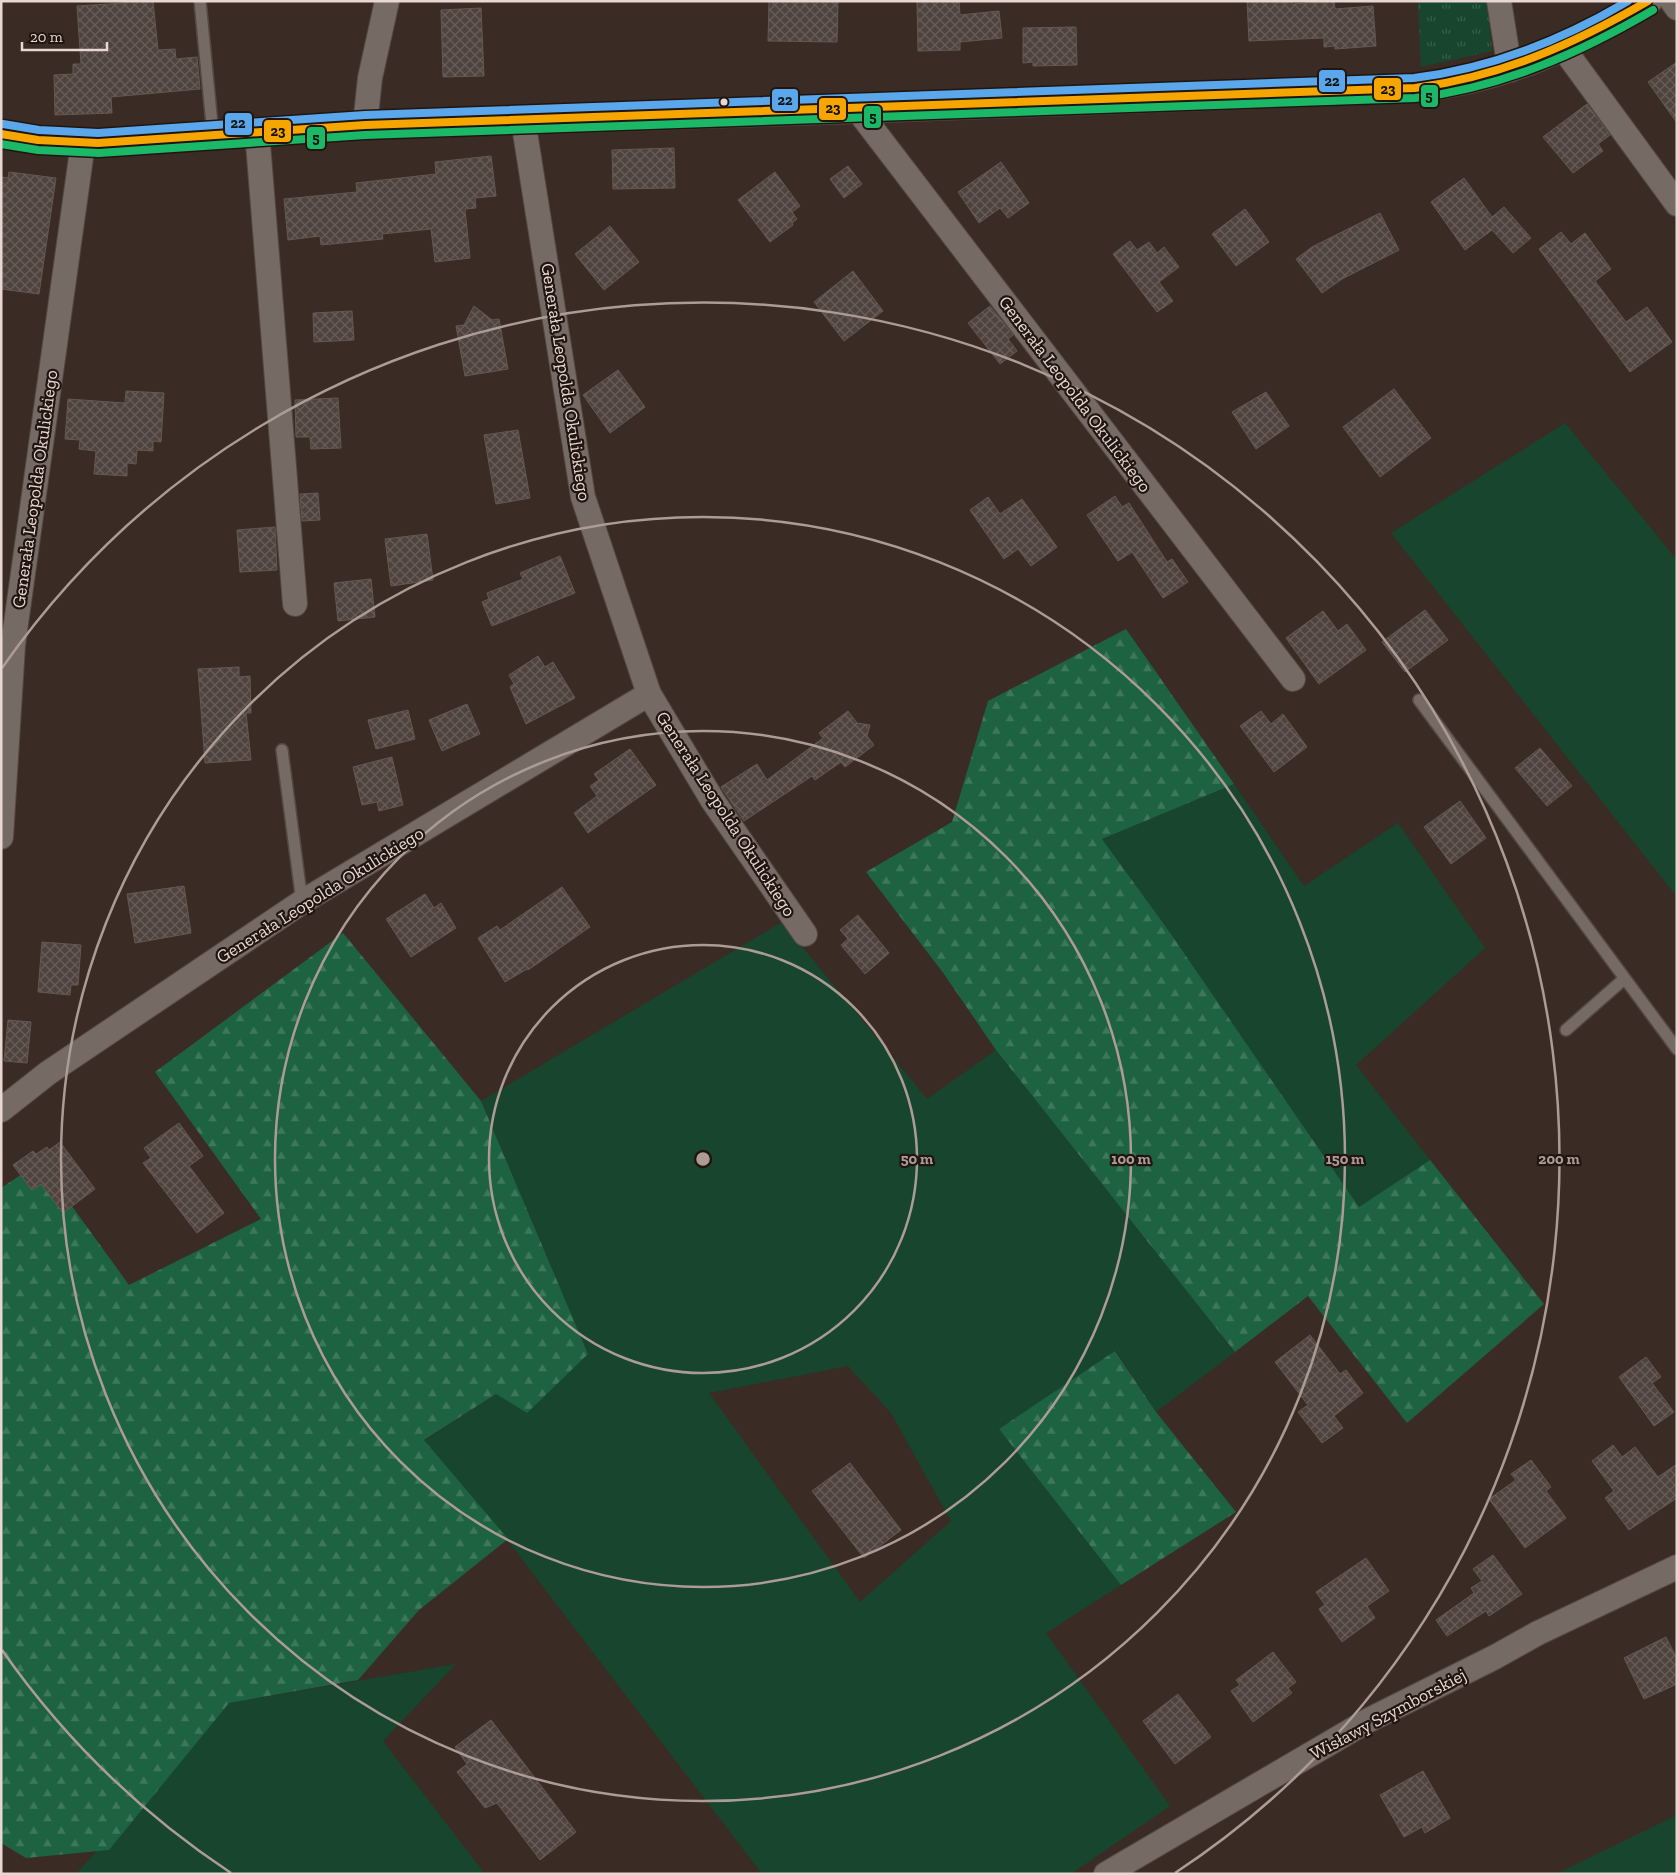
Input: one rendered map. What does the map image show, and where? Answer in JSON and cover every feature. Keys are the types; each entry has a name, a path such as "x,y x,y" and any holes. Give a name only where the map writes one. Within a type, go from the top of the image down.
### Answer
{"street":[{"path":"365,125 370,78 386,1"},
{"path":"1499,1 1510,70"},
{"path":"1,134 38,140 83,143 365,125 1415,88 1473,80 1510,70 1563,48 1648,1"},
{"path":"1672,1 1677,8"},
{"path":"1563,48 1677,204"},
{"name":"Generała Leopolda Okulickiego","path":"857,109 1293,680"},
{"name":"Generała Leopolda Okulickiego","path":"523,120 583,497 649,694 713,801 805,934"},
{"path":"257,131 295,604"},
{"name":"Generała Leopolda Okulickiego","path":"1,838 13,645 83,143"},
{"name":"Generała Leopolda Okulickiego","path":"1,1110 48,1073 302,902 649,694"},
{"name":"Wisławy Szymborskiej","path":"1106,1874 1369,1720 1495,1657 1538,1633 1677,1567"}],"lane":[{"path":"200,1 213,135"},
{"path":"1419,700 1624,980 1677,1049"},
{"path":"282,750 302,902"},
{"path":"1566,1030 1624,980"}],"green space":[{"path":"1418,1 1487,1 1492,51 1421,67"},
{"path":"1565,423 1677,560 1677,897 1391,533"},
{"path":"1126,629 1234,784 1102,839 1166,927 1359,1207 1430,1160 1544,1304 1407,1423 1308,1296 1235,1352 996,1050 944,974 866,872 952,822 988,701"},
{"path":"1234,784 1304,886 1398,823 1485,948 1356,1065 1430,1160 1359,1207 1166,927 1102,839"},
{"path":"782,922 927,1099 996,1050 1235,1352 1156,1412 1116,1351 999,1429 1121,1585 1046,1633 1170,1806 1071,1874 762,1874 515,1550 424,1441 496,1394 588,1354 481,1101","holes":["848,1366 891,1413 951,1521 860,1602 709,1393"]},
{"path":"343,933 481,1101 588,1354 527,1413 496,1394 424,1440 508,1539 419,1610 358,1680 229,1703 109,1850 26,1858 1,1843 1,1188 40,1162 129,1285 261,1219 155,1072"},
{"path":"1115,1351 1156,1412 1236,1512 1121,1585 999,1429"},
{"path":"456,1664 383,1741 485,1874 76,1874 229,1703"},
{"path":"1677,1815 1677,1874 1556,1874"}],"building":[{"path":"124,1 153,1 158,50 175,49 176,59 197,57 200,89 111,97 112,113 55,115 54,75 73,74 73,64 81,64 77,6 124,3"},
{"path":"769,1 838,1 837,42 768,41"},
{"path":"917,1 959,1 960,15 999,11 1002,38 960,42 960,50 918,51"},
{"path":"1247,1 1292,1 1292,4 1334,1 1335,9 1373,6 1376,46 1335,49 1335,46 1324,47 1324,38 1249,41"},
{"path":"481,8 484,76 443,77 441,10"},
{"path":"1076,27 1077,65 1033,66 1033,62 1023,63 1023,28"},
{"path":"1677,62 1677,123 1648,82"},
{"path":"1587,104 1610,135 1598,144 1603,151 1573,173 1543,137"},
{"path":"674,148 675,188 613,189 612,150"},
{"path":"491,156 496,196 475,198 476,208 465,209 470,258 435,262 431,229 382,234 383,239 321,245 320,236 288,240 284,199 357,192 356,183 436,174 435,162"},
{"path":"1001,162 1029,203 1008,218 1000,208 979,223 958,192"},
{"path":"848,166 862,184 844,198 830,179"},
{"path":"9,172 56,178 39,294 1,289 1,177 8,178"},
{"path":"775,172 800,206 792,212 797,219 792,223 793,225 770,242 738,200"},
{"path":"1464,178 1492,217 1504,207 1531,238 1513,253 1492,230 1465,250 1431,202"},
{"path":"1245,209 1269,242 1236,266 1212,234"},
{"path":"1380,213 1399,250 1342,279 1322,293 1296,259 1312,247"},
{"path":"610,226 639,262 604,290 575,254"},
{"path":"1561,232 1571,244 1585,233 1611,269 1595,281 1626,322 1647,307 1672,342 1630,372 1539,249"},
{"path":"1130,241 1137,250 1149,242 1157,253 1164,247 1179,267 1159,282 1173,301 1157,312 1113,254"},
{"path":"853,271 883,311 844,341 814,302"},
{"path":"474,306 492,320 499,319 508,369 465,376 456,326 464,325"},
{"path":"990,306 1013,335 1008,339 1017,351 1000,364 968,323"},
{"path":"352,311 354,340 314,342 313,313"},
{"path":"618,370 645,407 610,433 583,395"},
{"path":"1394,389 1431,438 1380,477 1343,427"},
{"path":"126,391 164,393 161,442 153,441 153,451 137,450 136,464 127,463 127,476 94,474 96,451 79,449 80,440 65,439 68,399 125,403"},
{"path":"1266,392 1289,426 1256,449 1232,412"},
{"path":"338,398 341,448 311,449 310,437 296,437 295,400"},
{"path":"518,430 530,498 496,504 484,435"},
{"path":"318,493 320,520 302,521 300,494"},
{"path":"1115,496 1122,507 1129,503 1167,562 1172,559 1188,582 1163,598 1132,552 1118,561 1087,515"},
{"path":"988,497 1000,514 1022,499 1057,547 1031,566 1018,549 1004,559 970,510"},
{"path":"275,527 277,570 240,572 237,530"},
{"path":"427,534 433,580 391,586 385,539"},
{"path":"560,556 575,593 492,626 482,602 489,599 487,593 523,579 520,573"},
{"path":"371,579 375,617 338,621 334,583"},
{"path":"1425,610 1448,640 1405,672 1382,642"},
{"path":"1323,611 1338,631 1347,624 1366,650 1319,684 1286,638"},
{"path":"538,656 545,667 553,662 575,698 526,724 510,687 514,684 509,675"},
{"path":"239,667 239,677 250,676 251,713 246,713 251,760 205,763 198,669"},
{"path":"467,704 480,734 442,751 429,720"},
{"path":"408,710 415,739 376,749 368,720"},
{"path":"848,711 857,723 870,725 867,736 874,745 845,767 841,762 815,780 812,776 744,821 721,787 757,764 767,780 823,738 819,733"},
{"path":"1261,711 1271,724 1283,714 1307,747 1274,772 1240,726"},
{"path":"1540,748 1572,786 1547,806 1515,768"},
{"path":"630,749 656,785 588,833 574,813 597,796 590,786 599,780 594,774"},
{"path":"392,757 403,805 379,811 377,802 362,805 353,767"},
{"path":"1460,801 1486,838 1451,864 1424,827"},
{"path":"184,886 191,933 135,943 127,894"},
{"path":"562,887 590,927 528,970 505,982 478,938 497,926 500,930"},
{"path":"425,894 434,908 441,903 456,928 411,957 386,919"},
{"path":"858,915 889,953 865,974 841,945 848,939 840,930"},
{"path":"42,942 81,945 78,985 71,985 70,995 38,992"},
{"path":"8,1020 31,1022 27,1063 4,1061"},
{"path":"179,1123 203,1156 189,1166 224,1213 197,1233 143,1163 151,1158 144,1148"},
{"path":"60,1142 95,1189 63,1213 41,1184 32,1190 13,1165 33,1151 36,1154 47,1147 49,1150"},
{"path":"1310,1335 1340,1374 1346,1370 1363,1393 1334,1416 1343,1428 1322,1443 1298,1412 1308,1405 1275,1362"},
{"path":"1646,1357 1661,1377 1652,1383 1674,1412 1654,1426 1619,1377"},
{"path":"1613,1445 1622,1457 1635,1447 1658,1477 1677,1464 1677,1498 1629,1530 1605,1498 1614,1491 1592,1461"},
{"path":"1531,1460 1551,1487 1546,1491 1566,1518 1525,1548 1489,1499 1516,1480 1511,1474"},
{"path":"850,1463 901,1530 864,1558 812,1491"},
{"path":"1493,1555 1522,1594 1489,1616 1486,1611 1447,1636 1436,1620 1474,1593 1471,1588 1482,1581 1473,1569"},
{"path":"1366,1558 1389,1591 1367,1606 1375,1618 1342,1642 1319,1609 1325,1605 1316,1592"},
{"path":"1666,1637 1677,1659 1677,1684 1644,1699 1624,1658"},
{"path":"1273,1652 1296,1682 1288,1688 1292,1693 1253,1722 1231,1691 1240,1685 1236,1680"},
{"path":"1178,1694 1211,1737 1175,1764 1143,1721"},
{"path":"491,1720 576,1832 540,1860 497,1803 485,1808 457,1772 467,1764 455,1747"},
{"path":"1423,1771 1450,1818 1425,1833 1422,1827 1404,1837 1380,1795"}],"transit line":[{"name":"22","path":"3,124 39,130 98,133 365,115 1414,78 1471,67 1525,51 1577,28 1628,1"},
{"name":"23","path":"1,134 38,140 98,143 365,125 1415,88 1447,83 1507,67 1564,45 1648,1"},
{"name":"5","path":"1,144 38,150 99,153 365,135 1415,98 1479,86 1539,66 1597,41 1653,10"}]}
